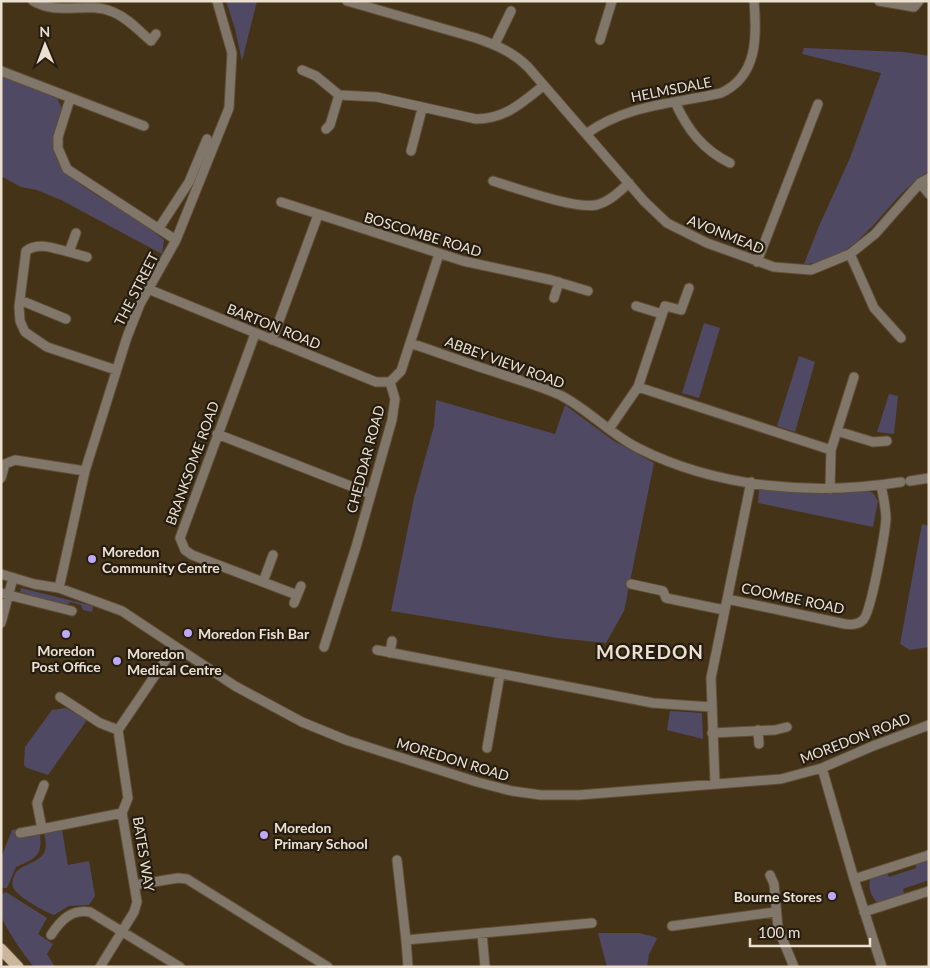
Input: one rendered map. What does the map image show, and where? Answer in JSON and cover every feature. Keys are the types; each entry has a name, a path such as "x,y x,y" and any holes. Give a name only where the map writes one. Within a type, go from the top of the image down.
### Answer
{"main road":[{"path":"1,949 18,967"}],"street":[{"path":"33,1 57,9 91,7 105,10 130,22 151,41 156,34"},
{"name":"THE STREET","path":"59,588 85,471 126,337 148,289 176,240 229,108 232,60 228,35 217,1"},
{"name":"AVONMEAD","path":"347,1 495,44 521,59 653,210 678,229 707,244 757,262 781,268 811,270 850,254 875,234 924,180"},
{"path":"600,40 612,1"},
{"name":"HELMSDALE","path":"586,134 609,118 626,112 721,93 739,81 749,64 755,48 754,1"},
{"path":"879,1 914,7 919,1"},
{"path":"495,44 511,11"},
{"path":"302,70 316,76 339,95 377,98 466,118 491,118 511,111 544,86"},
{"path":"1,71 144,126"},
{"path":"326,129 330,125 339,95"},
{"path":"70,99 58,137 58,148 67,169 176,240"},
{"path":"675,102 686,124 701,143 715,156 730,163"},
{"path":"757,262 818,104"},
{"path":"411,151 422,109"},
{"path":"159,228 188,182 208,139"},
{"path":"924,180 929,194"},
{"path":"493,181 573,203 589,205 609,199 628,183"},
{"name":"BOSCOMBE ROAD","path":"281,202 486,268 559,282 588,291"},
{"path":"272,340 318,215"},
{"path":"69,252 76,233"},
{"path":"87,257 43,246 32,247 26,251 19,315 22,327 33,339 52,349 116,370"},
{"path":"390,382 401,371 438,254"},
{"path":"850,254 874,308 901,338"},
{"path":"554,298 559,282"},
{"path":"609,429 638,387 665,306 681,310 689,288"},
{"name":"BARTON ROAD","path":"148,289 376,382 390,382"},
{"path":"20,300 66,319"},
{"path":"636,306 662,314"},
{"name":"BRANKSOME ROAD","path":"255,334 180,532 181,544 184,550 192,556 263,582 296,599 301,586"},
{"name":"ABBEY VIEW ROAD","path":"410,343 558,394 586,411 636,447 659,458 714,475 751,482 830,489 901,482"},
{"path":"830,489 832,450 854,377"},
{"name":"CHEDDAR ROAD","path":"324,647 394,412 395,399 390,382"},
{"path":"638,387 832,450"},
{"path":"837,431 873,442 887,441"},
{"path":"217,434 371,494"},
{"path":"1,478 5,464 15,460 85,471"},
{"path":"910,481 929,478"},
{"path":"715,783 711,678 751,482"},
{"name":"COOMBE ROAD","path":"727,599 845,624 862,621 868,610 884,536 886,518 881,485"},
{"path":"263,582 273,555"},
{"name":"MOREDON ROAD","path":"1,574 59,588 122,611 242,690 302,722 346,740 494,787 525,793 560,795 653,790 715,783 781,779 822,768 929,725"},
{"path":"1,623 5,594 13,578"},
{"path":"632,584 663,591 666,598 724,610"},
{"path":"5,594 72,611"},
{"path":"390,654 392,641"},
{"path":"60,698 100,723 118,730 174,646"},
{"path":"377,650 669,706 711,707"},
{"path":"487,748 500,674"},
{"path":"712,733 787,727"},
{"name":"BATES WAY","path":"102,964 136,906 136,885 122,813 128,798 118,730"},
{"path":"758,730 759,744"},
{"path":"822,768 882,967"},
{"path":"42,829 36,803 44,785"},
{"path":"20,833 122,813"},
{"path":"854,879 929,854"},
{"path":"397,860 408,967"},
{"path":"770,875 774,884 775,912 778,928 794,967"},
{"path":"136,885 178,878 193,882 328,967"},
{"path":"864,912 929,891"},
{"path":"51,935 64,918 79,912 90,912 180,967"},
{"path":"672,926 775,912"},
{"path":"406,940 592,923"},
{"path":"482,933 485,967"},
{"path":"102,964 112,967"}],"shaded area":[{"path":"226,1 257,1 242,61 235,29"},
{"path":"804,48 904,52 929,56 929,171 913,182 872,227 842,253 824,261 804,264 850,158 881,73 802,54"},
{"path":"3,76 57,98 62,108 54,136 54,150 59,164 64,171 83,186 140,221 164,240 162,254 61,200 37,190 21,187 1,176 1,77"},
{"path":"704,323 720,328 699,398 682,393"},
{"path":"799,356 815,362 795,432 777,426"},
{"path":"889,394 898,396 894,434 877,432"},
{"path":"436,400 555,434 565,405 614,441 654,463 624,611 606,643 557,638 391,611 414,498 434,426"},
{"path":"764,488 830,494 868,491 873,493 878,501 873,527 758,503 759,490"},
{"path":"922,524 929,526 929,647 910,650 900,644"},
{"path":"21,588 93,606 92,612 83,610 81,605 71,602 66,605 26,597 27,594 20,592"},
{"path":"66,708 87,720 48,775 27,768 24,765 25,747 52,710"},
{"path":"670,711 702,713 703,739 667,730"},
{"path":"18,829 20,838 40,834 40,848 36,856 16,867 7,888 1,888 1,858 12,830"},
{"path":"62,830 68,865 89,861 95,896 89,905 69,906 54,915 25,899 15,891 12,883 16,872 43,855 46,843 44,834"},
{"path":"929,858 929,880 903,889 905,896 879,904 874,898 870,891 871,876 886,871 889,877 916,868 915,862"},
{"path":"6,892 47,918 38,934 53,944 47,954 55,967 34,967 21,950 1,915 1,894"},
{"path":"598,933 639,933 655,937 657,939 649,954 647,967 607,967"}],"place":[{"name":"Moredon Community Centre","path":"92,559"},
{"name":"Moredon Fish Bar","path":"188,633"},
{"name":"Moredon Post Office","path":"66,634"},
{"name":"Moredon Medical Centre","path":"117,661"},
{"name":"Moredon Primary School","path":"264,835"},
{"name":"Bourne Stores","path":"832,896"}],"district":[{"name":"MOREDON","path":"650,651"}]}
